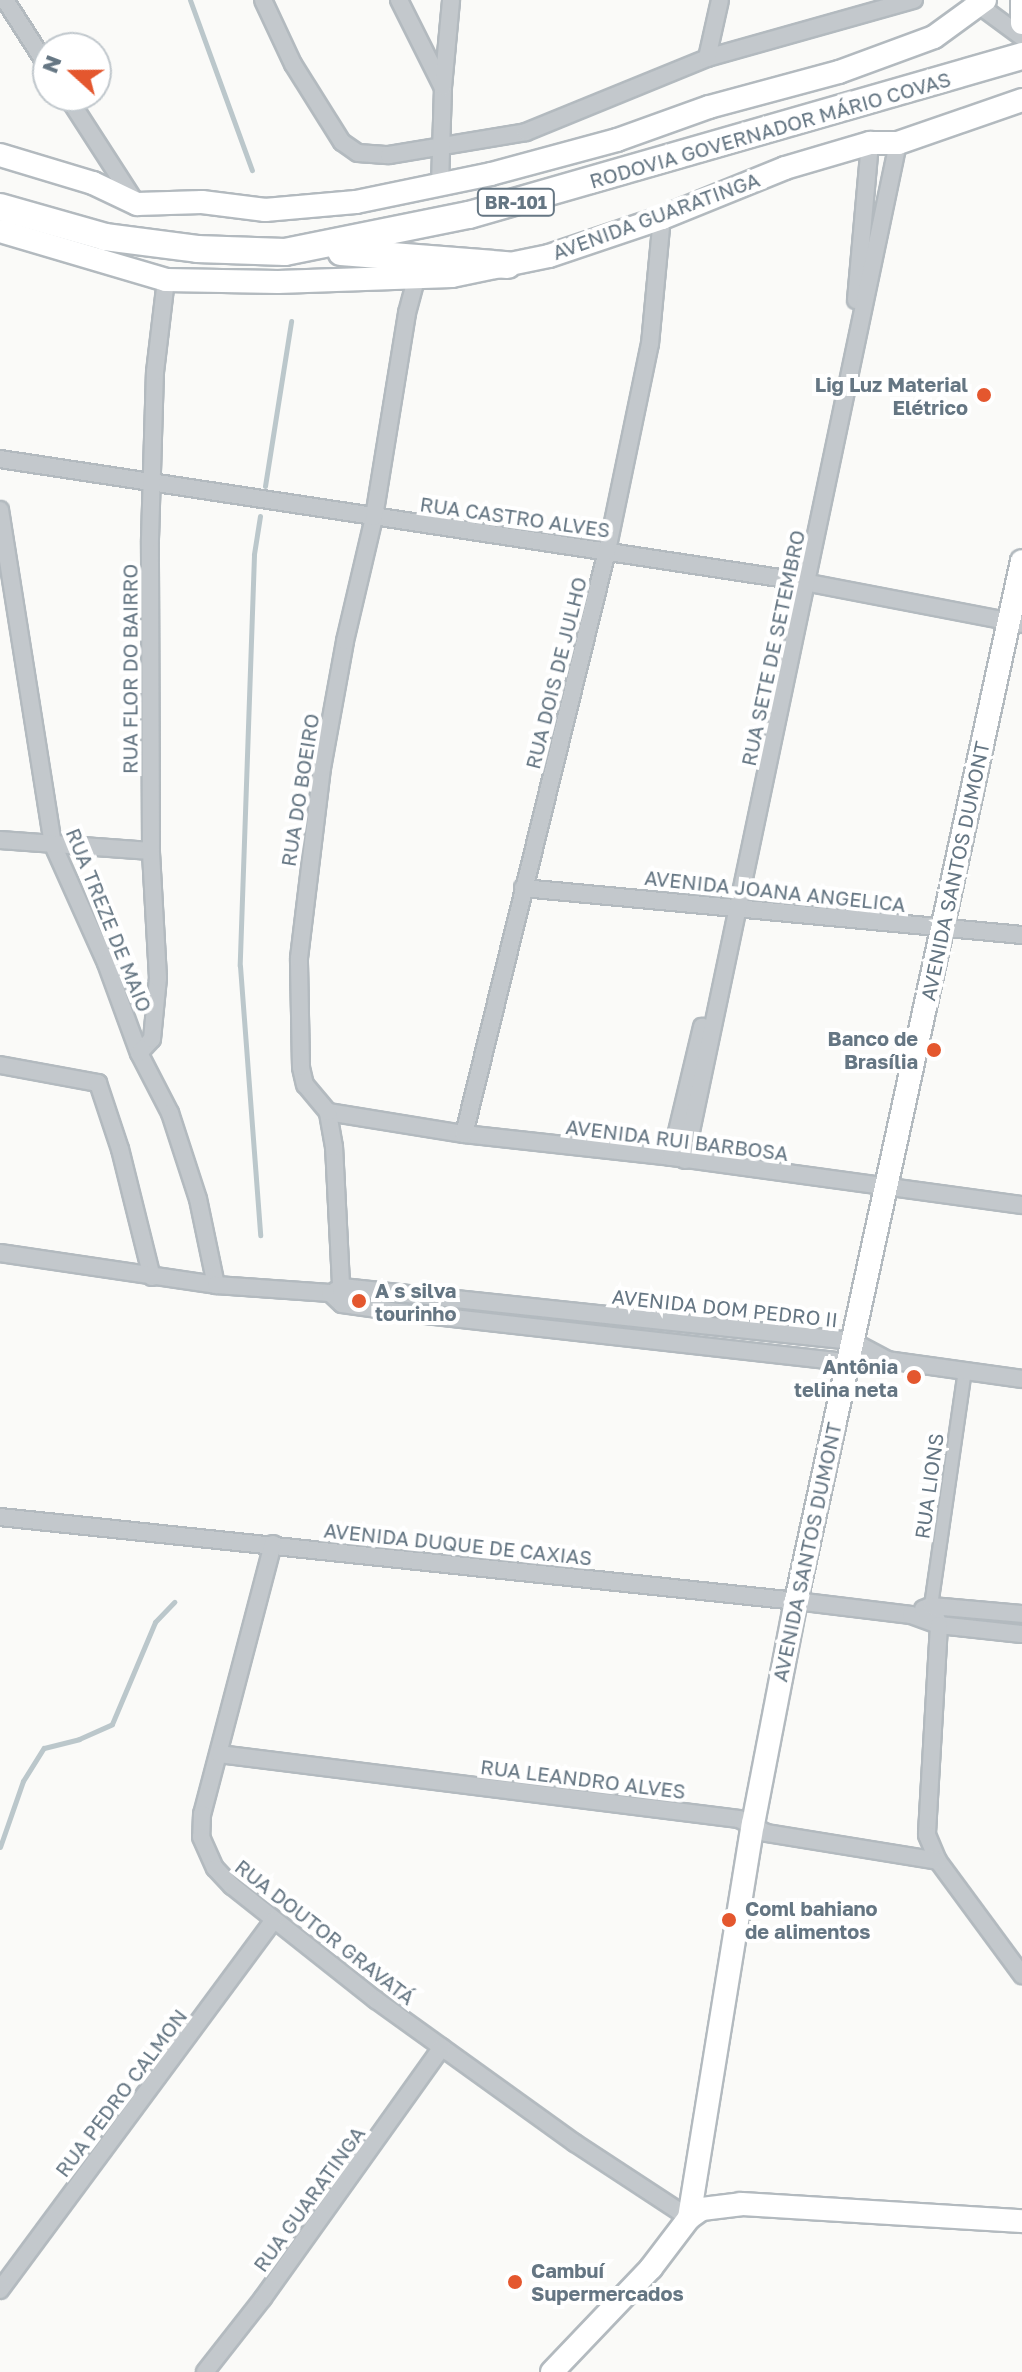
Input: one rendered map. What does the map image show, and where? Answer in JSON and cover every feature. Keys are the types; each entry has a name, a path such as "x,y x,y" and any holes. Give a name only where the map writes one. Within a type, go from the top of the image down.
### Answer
{"highway":[{"name":"RODOVIA GOVERNADOR MÁRIO COVAS","path":"0,207 105,237 197,249 285,252 469,215 1022,56"},
{"path":"285,252 365,253 507,265"}],"main road":[{"path":"1022,1 1022,23"},
{"path":"0,155 93,183 137,204 202,202 265,210 356,202 491,174 617,140 709,107 839,72 934,37 978,2"},
{"name":"AVENIDA GUARATINGA","path":"0,231 166,280 416,279 549,256 662,218 785,168 870,143 898,143 1022,100"},
{"name":"AVENIDA SANTOS DUMONT","path":"689,2218 753,1824 796,1601 943,927 1015,622 1022,561"},
{"path":"552,2372 651,2268 689,2218 702,2209 741,2204 1022,2221"}],"street":[{"path":"5,0 32,42"},
{"path":"263,0 293,64 342,142 358,153 389,155 441,149 526,132 707,58 914,0"},
{"path":"399,0 443,88"},
{"path":"440,183 443,88 451,0"},
{"path":"707,58 720,0"},
{"path":"978,2 1022,37"},
{"path":"77,112 137,204"},
{"name":"RUA SETE DE SETEMBRO","path":"803,582 854,322 870,143"},
{"name":"RUA SETE DE SETEMBRO","path":"678,1159 898,143"},
{"name":"RUA DOIS DE JULHO","path":"464,1134 607,551 650,344 662,218"},
{"name":"RUA DO BOEIRO","path":"338,1295 334,1147 328,1112 305,1085 301,1067 299,958 322,768 345,641 374,517 407,313 416,279"},
{"name":"RUA FLOR DO BAIRRO","path":"139,1053 152,1039 157,1014 151,851 151,483 155,372 166,280"},
{"name":"RUA CASTRO ALVES","path":"0,459 803,582 1015,622"},
{"name":"RUA TREZE DE MAIO","path":"0,510 53,845 106,963 139,1053 170,1113 198,1199 216,1285"},
{"path":"0,840 151,851"},
{"name":"AVENIDA JOANA ANGELICA","path":"523,888 1022,935"},
{"path":"0,1065 98,1083 120,1149 152,1277"},
{"name":"AVENIDA RUI BARBOSA","path":"328,1112 464,1134 1022,1205"},
{"path":"0,1253 216,1285 338,1295"},
{"name":"AVENIDA DOM PEDRO II","path":"338,1295 551,1309 710,1328 887,1360 1022,1379"},
{"name":"AVENIDA DOM PEDRO II","path":"338,1295 550,1329 708,1347 849,1351"},
{"path":"550,1329 551,1309"},
{"path":"708,1347 710,1328"},
{"name":"RUA LIONS","path":"931,1606 965,1371"},
{"name":"AVENIDA DUQUE DE CAXIAS","path":"0,1517 796,1601 911,1615 939,1625 1022,1634"},
{"name":"RUA DOUTOR GRAVATÁ","path":"273,1544 202,1814 201,1837 205,1852 232,1886 376,2000 575,2143 689,2218"},
{"path":"911,1615 931,1606 1022,1614"},
{"path":"931,1606 939,1625 925,1817 927,1835 938,1861 1022,1975"},
{"name":"RUA LEANDRO ALVES","path":"219,1754 739,1819 766,1833 938,1861"},
{"name":"RUA PEDRO CALMON","path":"0,2290 274,1920"},
{"name":"RUA GUARATINGA","path":"205,2372 263,2298 442,2047"}],"waterway":[{"path":"190,0 252,170"},
{"path":"265,486 291,321"},
{"path":"260,516 254,555 240,966 260,1235"},
{"path":"0,1847 23,1781 44,1748 79,1739 112,1724 155,1622 174,1602"}],"place":[{"name":"Lig Luz Material Elétrico","path":"984,395"},
{"name":"Banco de Brasília","path":"934,1050"},
{"name":"A s silva tourinho","path":"359,1301"},
{"name":"Antônia telina neta","path":"914,1377"},
{"name":"Coml bahiano de alimentos","path":"729,1920"},
{"name":"Cambuí Supermercados","path":"515,2282"}]}
